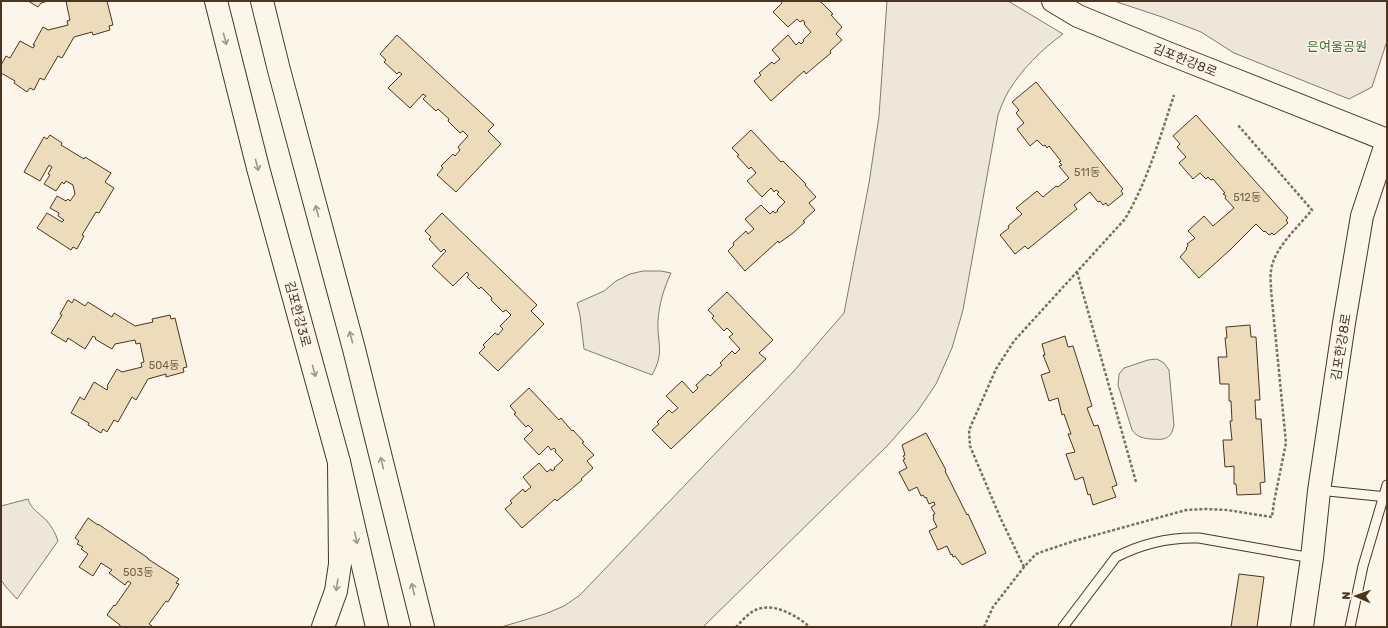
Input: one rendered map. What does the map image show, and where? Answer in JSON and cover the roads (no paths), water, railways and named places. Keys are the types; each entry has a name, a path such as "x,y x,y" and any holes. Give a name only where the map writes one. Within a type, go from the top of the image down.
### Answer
{"street":[{"name":"김포한강3로","path":"216,1 258,168 338,462 377,627"},
{"path":"262,1 356,357 423,627"},
{"name":"김포한강8로","path":"1053,1 1085,19 1387,141"},
{"name":"김포한강8로","path":"1312,558 1328,491 1368,230 1387,141"},
{"name":"김포한강8로","path":"1302,627 1312,558 1319,491 1344,323 1361,223 1387,141"},
{"path":"323,627 336,591 340,564 338,462"}],"lane":[{"path":"1350,627 1363,566 1386,497 1387,485"},
{"path":"1328,491 1386,497"},
{"path":"1063,627 1102,573 1116,557 1128,550 1160,541 1183,537 1199,538 1312,558"}],"park label":[{"name":"은여울공원","path":"1337,46"}]}
